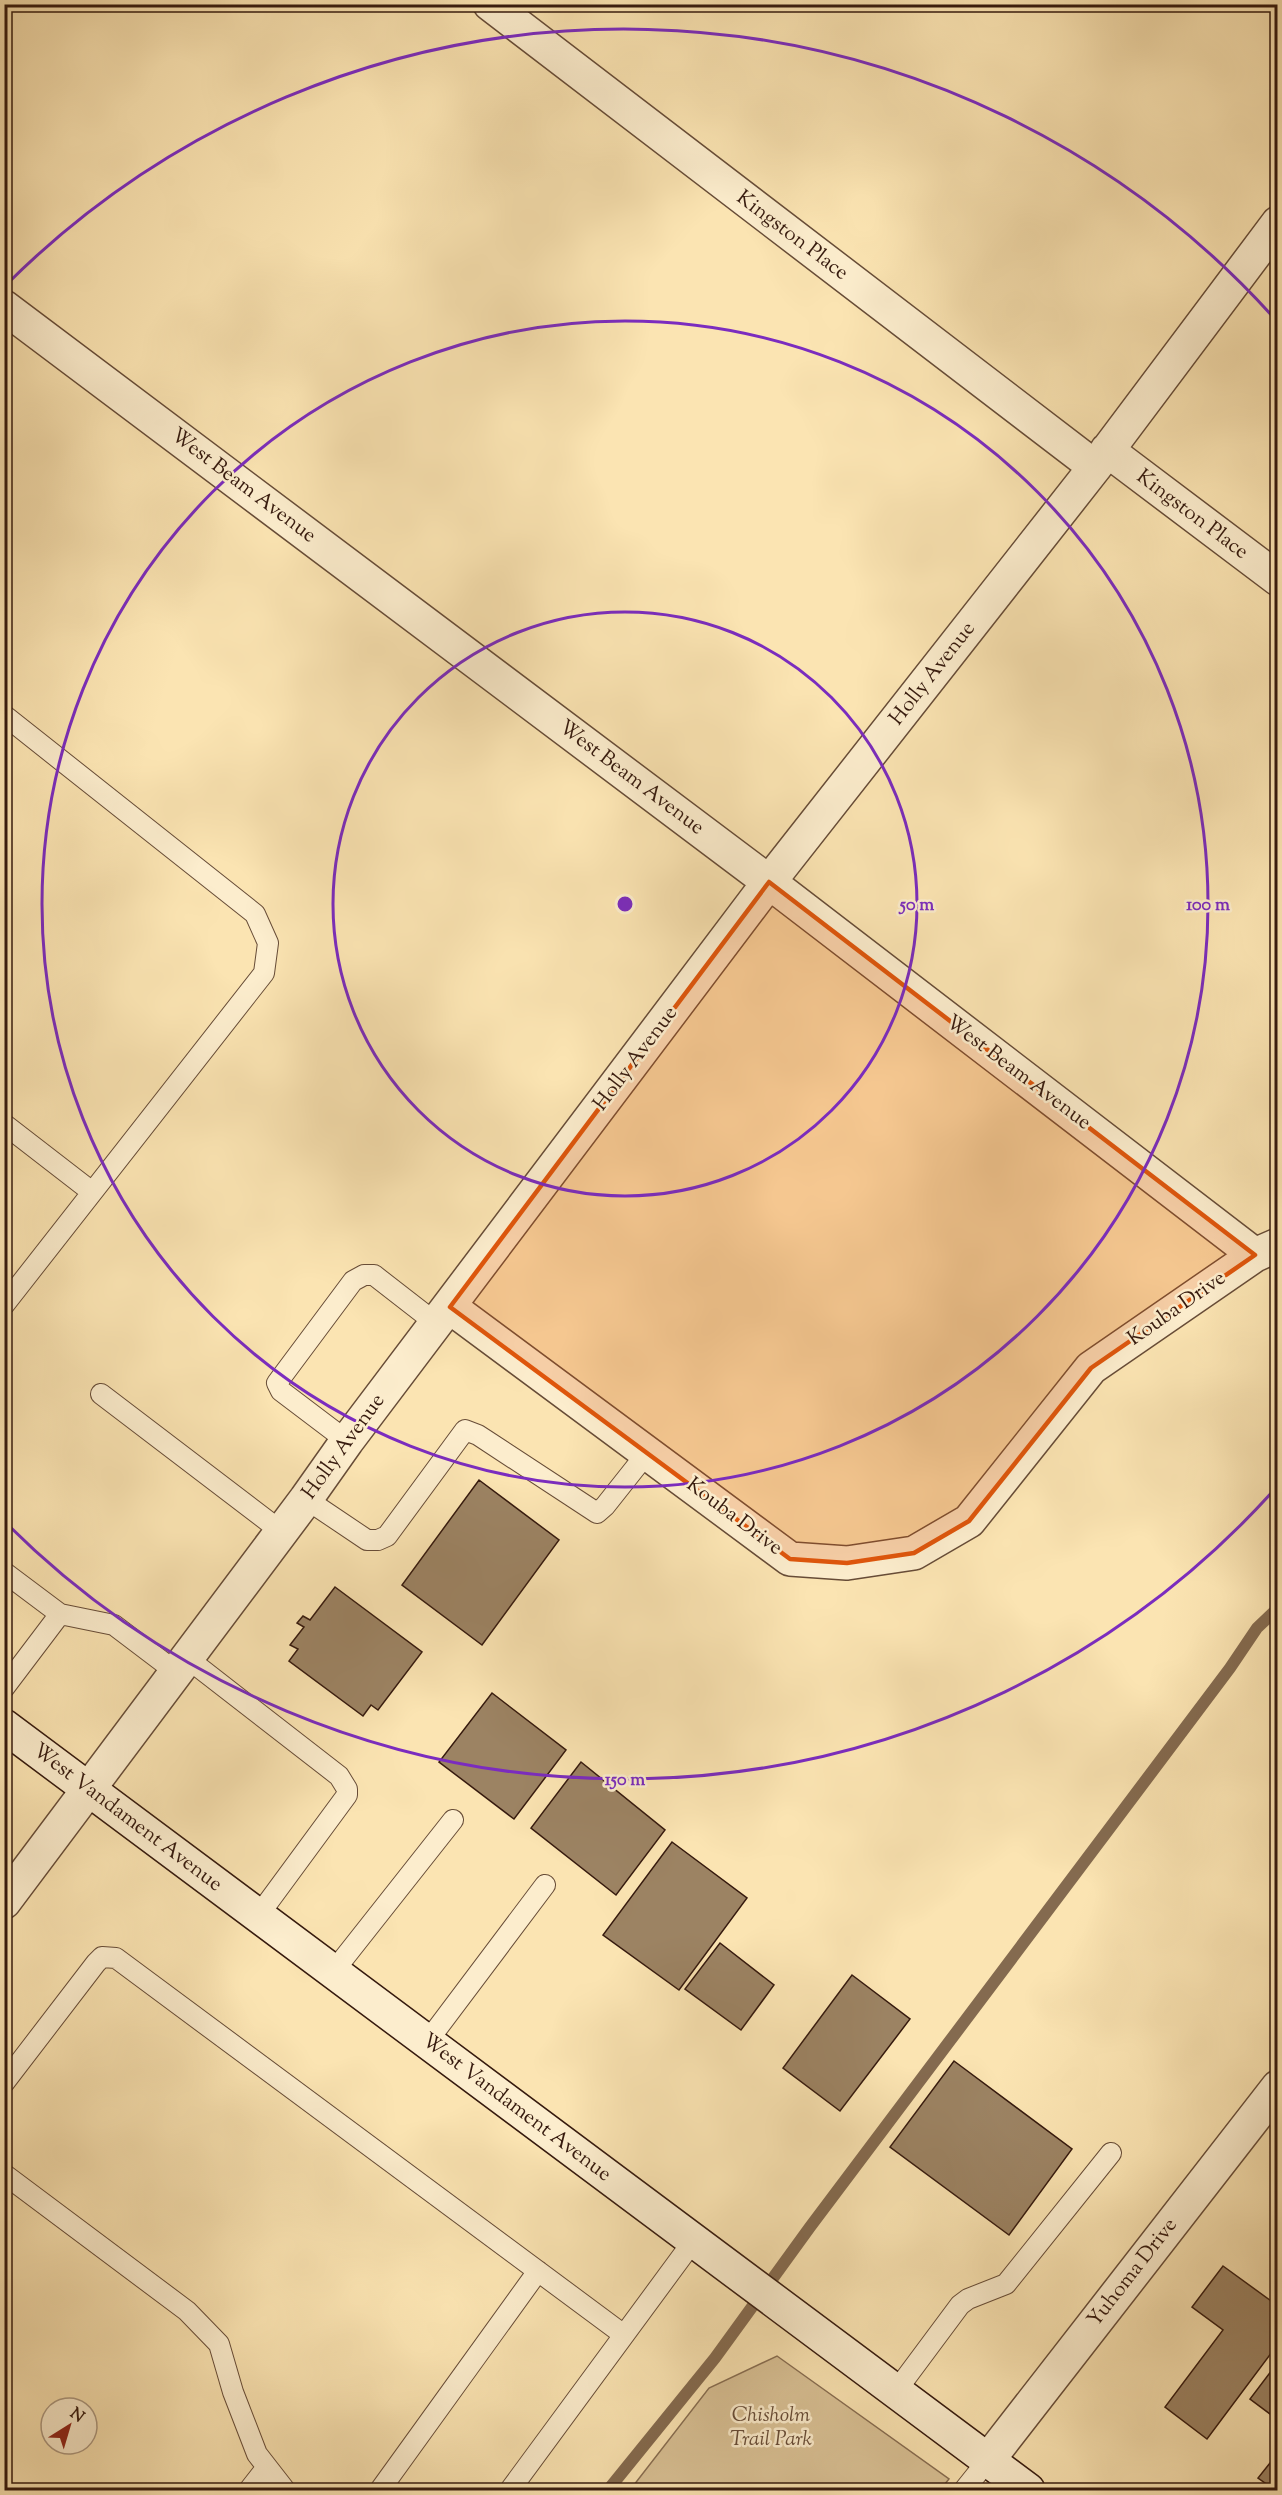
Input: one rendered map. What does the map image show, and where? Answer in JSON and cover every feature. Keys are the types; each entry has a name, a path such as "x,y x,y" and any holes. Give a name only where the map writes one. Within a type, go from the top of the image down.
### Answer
{"street":[{"name":"Kingston Place","path":"490,4 1101,458 1278,579"},
{"name":"Holly Avenue","path":"4,1902 282,1532 347,1441 769,882 1101,458 1278,223"},
{"name":"West Beam Avenue","path":"4,307 769,882 1266,1250"},
{"name":"Kouba Drive","path":"443,1315 647,1453 790,1559 848,1563 914,1553 969,1521 1091,1368 1266,1250"},
{"name":"West Vandament Avenue","path":"4,1726 1029,2490"},
{"name":"Yuhoma Drive","path":"988,2460 1278,2087"}],"lane":[{"path":"4,715 255,914 268,943 264,973 4,1305"},
{"path":"4,1124 92,1192"},
{"path":"347,1441 281,1391 277,1383 353,1281 364,1275 375,1275 443,1315"},
{"path":"101,1394 282,1532"},
{"path":"306,1499 367,1540 378,1540 387,1536 465,1430 478,1435 597,1513 647,1453"},
{"path":"4,1572 60,1614 114,1625 182,1665 339,1776 347,1789 347,1796 258,1916"},
{"path":"4,1688 60,1614"},
{"path":"333,1972 453,1820"},
{"path":"427,2042 545,1885"},
{"path":"4,2083 96,1963 102,1957 116,1958 624,2335"},
{"path":"896,2391 960,2305 968,2299 1006,2284 1111,2153"},
{"path":"4,2174 187,2311 219,2344 233,2392 257,2454 285,2490"},
{"path":"510,2490 694,2240"},
{"path":"380,2490 538,2271"},
{"path":"964,2490 988,2460"},
{"path":"249,2490 267,2467"}],"highlighted area":[{"path":"769,882 1255,1255 1091,1368 969,1521 914,1553 847,1563 790,1559 450,1307"}],"green space":[{"name":"Chisholm Trail Park","path":"777,2356 949,2479 940,2490 630,2490 709,2388"}],"building":[{"path":"479,1480 559,1540 482,1645 402,1585"},
{"path":"335,1587 422,1652 378,1710 371,1705 363,1716 289,1661 298,1649 290,1645 304,1627 297,1623 303,1616 310,1620"},
{"path":"492,1693 566,1750 514,1819 439,1762"},
{"path":"581,1762 665,1830 616,1895 531,1828"},
{"path":"672,1842 747,1898 679,1990 603,1935"},
{"path":"720,1943 774,1985 741,2030 685,1989"},
{"path":"852,1975 910,2019 840,2111 783,2068"},
{"path":"954,2061 1072,2149 1009,2235 890,2147"},
{"path":"1223,2266 1278,2306 1278,2344 1207,2439 1165,2407 1223,2330 1192,2307"},
{"path":"1278,2362 1278,2420 1250,2399"},
{"path":"1278,2453 1278,2490 1275,2490 1258,2478"}],"waterway":[{"path":"608,2490 715,2358 810,2227 1230,1668 1257,1628 1278,1608"}]}
